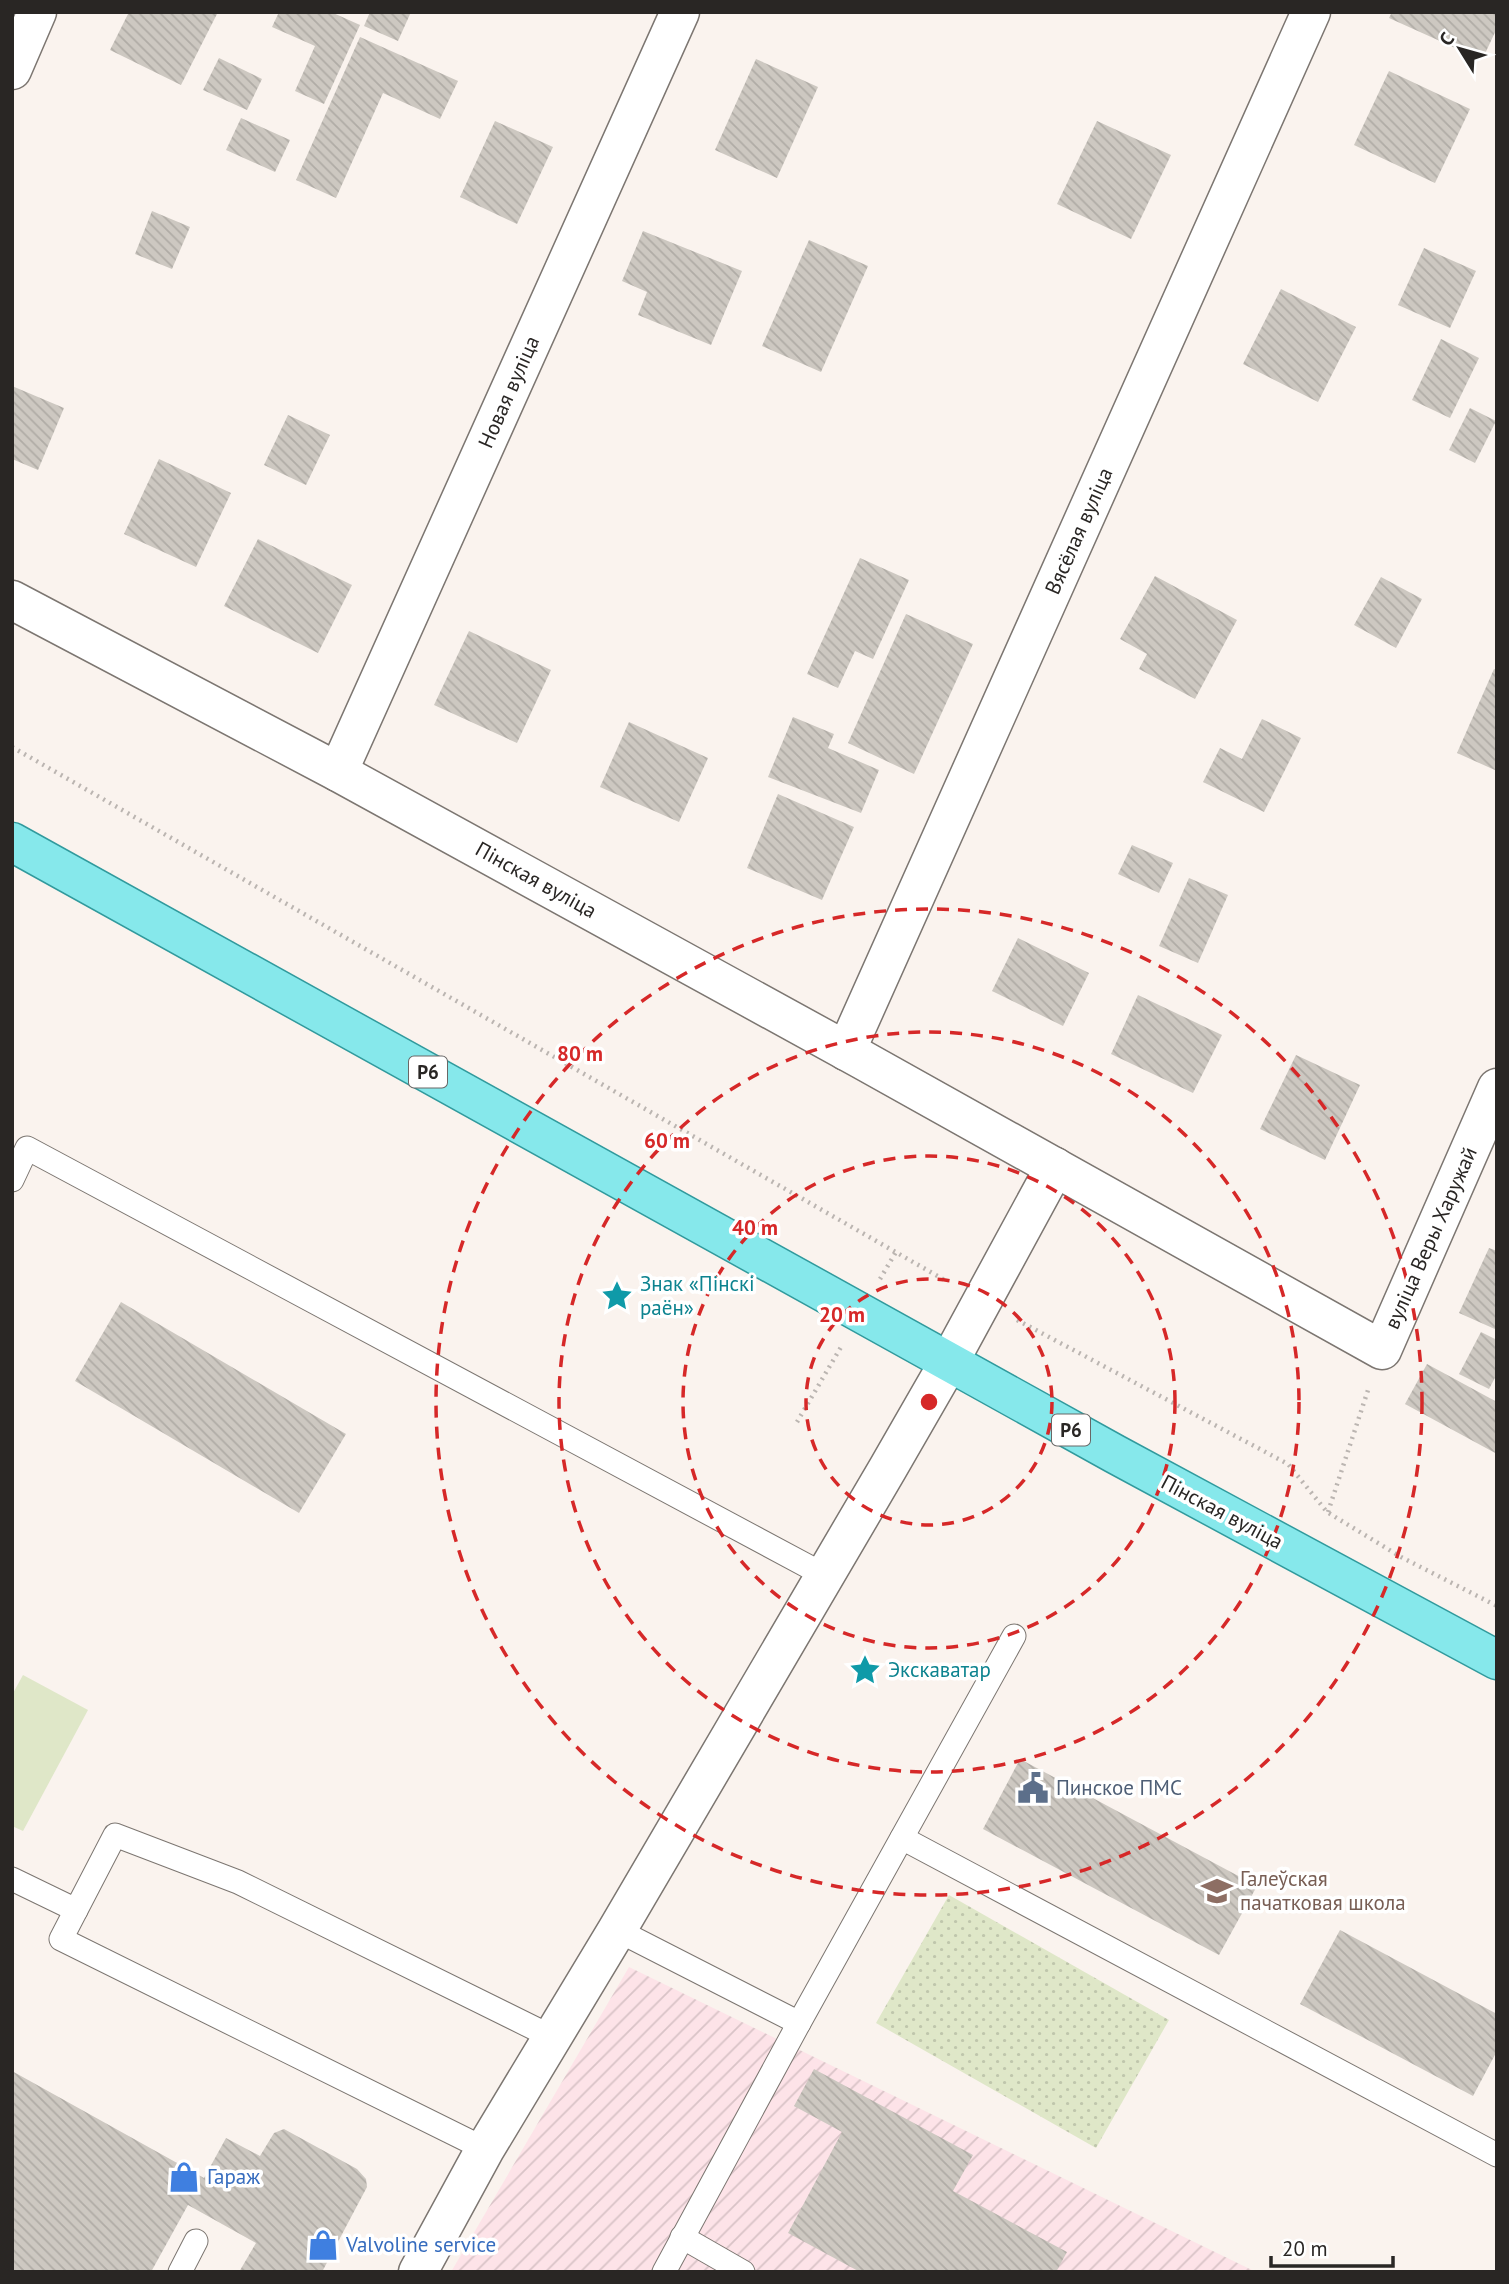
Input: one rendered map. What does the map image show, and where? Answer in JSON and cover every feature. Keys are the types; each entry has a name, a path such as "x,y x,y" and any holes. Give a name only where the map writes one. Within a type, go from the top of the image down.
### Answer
{"main road":[{"name":"Пінская вуліца","path":"12,842 1126,1461 1497,1660"}],"street":[{"path":"12,70 37,12"},
{"name":"Новая вуліца","path":"338,772 680,12"},
{"name":"Вясёлая вуліца","path":"846,1051 1311,12"},
{"name":"Пінская вуліца","path":"12,600 338,772 1382,1350"},
{"name":"вуліца Веры Харужай","path":"1382,1350 1497,1088"},
{"path":"418,2272 485,2149 554,2038 826,1576 949,1362 1055,1167"}],"lane":[{"path":"12,1181 20,1144 826,1576"},
{"path":"663,2272 1014,1636"},
{"path":"485,2149 61,1939 115,1835 238,1882 554,2038"},
{"path":"902,1838 1497,2155"},
{"path":"12,1879 76,1910"},
{"path":"617,1930 799,2023"},
{"path":"682,2237 743,2272"},
{"path":"180,2272 196,2241"}],"path":[{"path":"12,747 982,1301 1288,1464 1327,1512 1401,1557 1497,1606"},
{"path":"1327,1512 1382,1350"}],"shaded area":[{"path":"629,1967 1256,2272 451,2272"}],"green space":[{"path":"23,1675 88,1710 23,1831 12,1826 12,1695"},
{"path":"949,1895 1169,2020 1096,2148 876,2023"}],"building":[{"path":"129,12 218,12 181,85 110,50"},
{"path":"279,12 331,12 360,25 324,104 295,91 315,46 272,27"},
{"path":"370,12 411,12 398,41 364,26"},
{"path":"1392,12 1497,12 1497,28 1482,60 1389,18"},
{"path":"360,37 458,81 440,119 383,93 336,198 296,180"},
{"path":"219,58 262,79 247,110 203,90"},
{"path":"756,59 818,87 777,178 715,150"},
{"path":"1389,71 1470,109 1435,183 1354,145"},
{"path":"241,118 290,140 275,172 226,150"},
{"path":"495,121 553,147 517,224 460,197"},
{"path":"1097,121 1171,155 1131,239 1057,204"},
{"path":"152,211 190,227 172,269 135,254"},
{"path":"643,231 742,271 711,345 638,315 647,292 622,281"},
{"path":"809,240 868,266 821,372 762,346"},
{"path":"1424,248 1476,271 1450,328 1398,305"},
{"path":"1281,289 1356,327 1318,402 1243,364"},
{"path":"1441,339 1479,358 1450,418 1412,400"},
{"path":"12,386 64,408 38,470 12,459"},
{"path":"1470,408 1496,421 1475,463 1449,450"},
{"path":"288,415 330,435 306,485 264,465"},
{"path":"159,459 231,493 196,567 124,534"},
{"path":"258,539 352,585 318,653 224,606"},
{"path":"860,558 909,580 873,659 855,651 838,688 807,674"},
{"path":"1155,576 1237,620 1195,699 1139,669 1147,654 1120,639"},
{"path":"1381,577 1422,599 1396,648 1354,625"},
{"path":"906,614 973,644 914,774 848,743"},
{"path":"469,631 551,670 517,743 434,705"},
{"path":"1494,669 1497,670 1497,771 1457,753"},
{"path":"793,717 834,734 828,748 879,770 861,813 768,777"},
{"path":"1262,719 1301,738 1264,812 1203,782 1220,748 1242,759"},
{"path":"629,722 708,758 679,822 600,787"},
{"path":"778,794 854,827 822,900 747,868"},
{"path":"1132,845 1173,863 1159,893 1118,874"},
{"path":"1189,878 1228,895 1198,963 1159,946"},
{"path":"1018,938 1089,973 1063,1026 992,991"},
{"path":"1138,995 1222,1035 1193,1093 1111,1054"},
{"path":"1296,1055 1360,1085 1325,1160 1260,1129"},
{"path":"1489,1248 1497,1251 1497,1330 1459,1313"},
{"path":"121,1302 346,1434 299,1513 75,1381"},
{"path":"1481,1332 1497,1340 1497,1374 1489,1389 1459,1374"},
{"path":"1427,1364 1497,1402 1497,1454 1405,1404"},
{"path":"1020,1759 1257,1886 1219,1955 983,1829"},
{"path":"1340,1930 1497,2014 1497,2051 1473,2096 1300,2004"},
{"path":"814,2069 973,2155 953,2191 1067,2252 1056,2272 860,2272 788,2233 842,2132 794,2106"},
{"path":"12,2071 204,2178 226,2138 260,2156 274,2133 284,2129 357,2169 366,2179 367,2187 322,2272 239,2272 256,2243 188,2205 151,2272 12,2272"}],"place":[{"name":"Знак «Пінскі раён»","path":"617,1296"},
{"name":"Экскаватар","path":"865,1670"},
{"name":"Пинское ПМС","path":"1033,1788"},
{"name":"Галеўская пачатковая школа","path":"1217,1891"},
{"name":"Гараж","path":"184,2177"},
{"name":"Valvoline service","path":"323,2245"}]}
